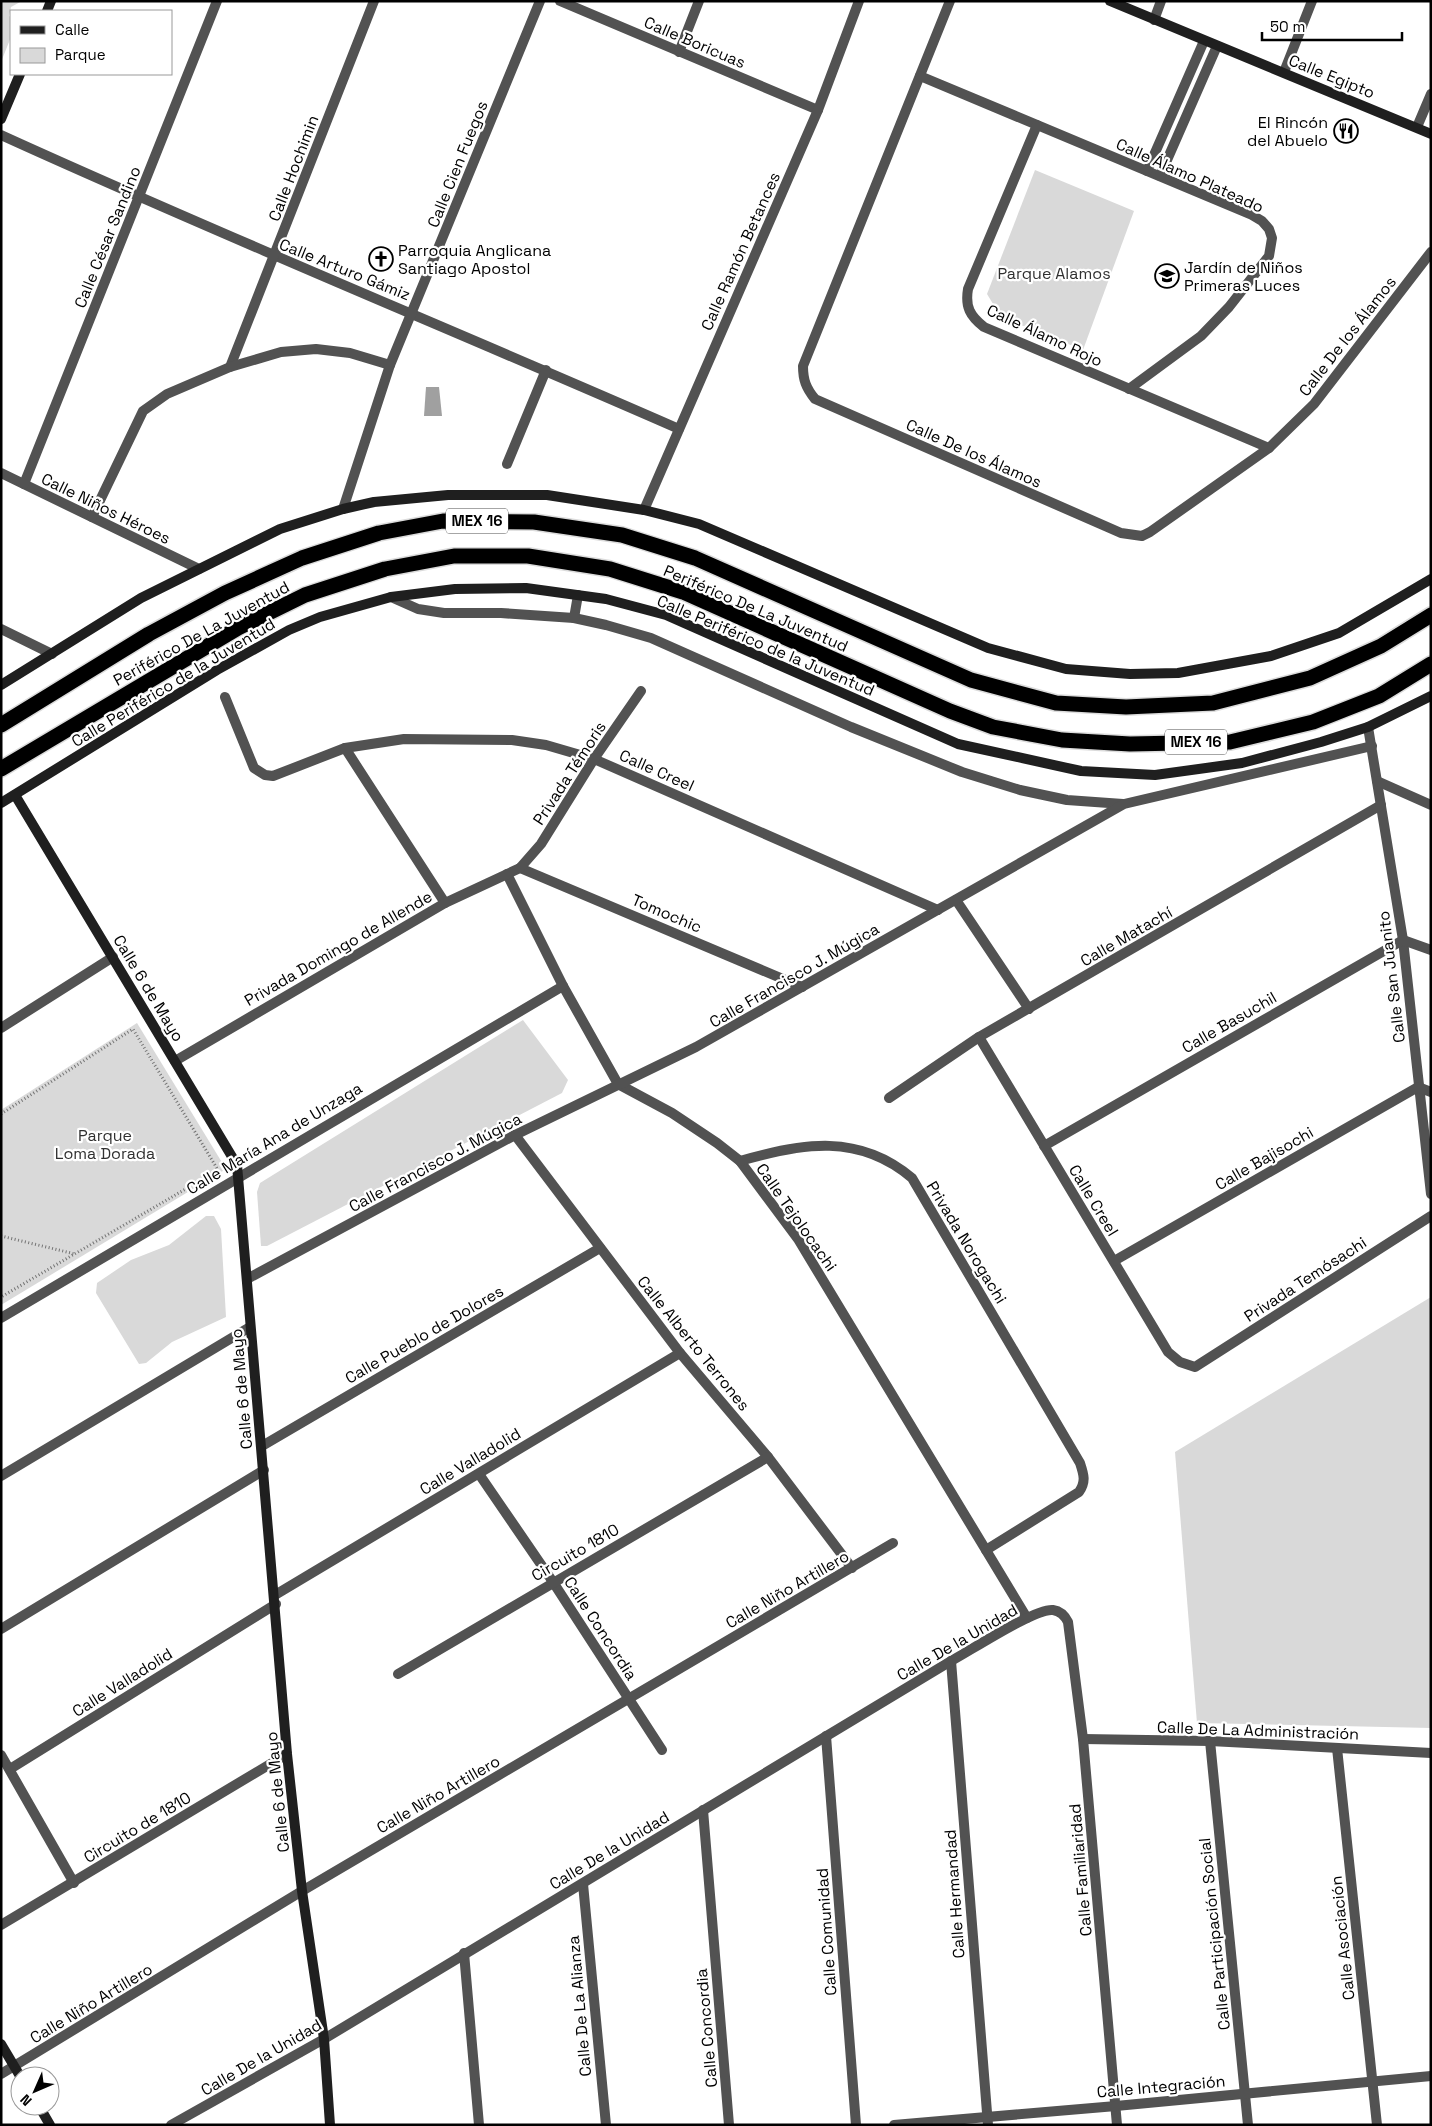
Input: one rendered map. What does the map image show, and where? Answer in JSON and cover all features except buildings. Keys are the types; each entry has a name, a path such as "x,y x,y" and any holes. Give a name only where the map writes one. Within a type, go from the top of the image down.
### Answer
{"highway":[{"name":"Periférico De La Juventud","path":"1,725 149,634 225,593 302,558 379,533 443,521 534,522 622,535 695,558 971,680 1056,703 1126,707 1213,703 1310,678 1381,646 1431,615"},
{"name":"Periférico De La Juventud","path":"1,768 238,628 306,595 385,569 454,556 528,556 610,569 682,592 950,711 993,727 1062,740 1130,744 1230,742 1313,722 1379,696 1431,664"}],"main road":[{"name":"Calle Egipto","path":"1110,1 1431,134"},
{"path":"1,118 20,75"},
{"path":"1,685 141,598 280,529 343,509 374,502 458,495 546,495 644,510 699,524 988,648 1066,669 1130,674 1178,673 1271,656 1339,633 1431,579"},
{"name":"Calle Periférico de la Juventud","path":"1,803 216,670 289,630 320,617 391,598 464,589 526,588 606,599 666,615 958,744 1081,771 1155,775 1242,764 1368,727 1431,696"},
{"name":"Calle 6 de Mayo","path":"15,795 237,1165 287,1754 302,1891 324,2039 330,2125"},
{"path":"1,2044 14,2066"}],"street":[{"name":"Calle César Sandino","path":"24,484 140,198 217,1"},
{"name":"Calle Hochimin","path":"230,367 275,257 374,1"},
{"name":"Calle Cien Fuegos","path":"343,509 390,365 540,1"},
{"name":"Calle Boricuas","path":"560,1 818,110"},
{"path":"680,52 699,1"},
{"name":"Calle Ramón Betances","path":"644,510 818,110 859,1"},
{"name":"Calle De los Álamos","path":"950,1 803,366 803,378 806,388 815,399 1121,533 1142,536 1269,448 1314,404 1431,252"},
{"path":"1154,20 1161,1"},
{"path":"1284,72 1312,1"},
{"path":"1147,171 1204,41"},
{"path":"1160,176 1217,46"},
{"name":"Calle Álamo Plateado","path":"920,76 1252,215 1262,221 1269,229 1272,247 1269,256 1229,307 1201,336 1129,389"},
{"path":"1418,127 1431,94"},
{"name":"Calle Álamo Rojo","path":"1037,125 968,289 966,299 968,310 973,318 984,327 1269,448"},
{"name":"Calle Arturo Gámiz","path":"1,135 275,257 413,313 679,429"},
{"path":"92,517 143,411 167,394 230,367 281,352 316,349 350,353 390,365"},
{"path":"507,464 546,370"},
{"name":"Calle Niños Héroes","path":"1,473 198,570"},
{"path":"574,618 578,595"},
{"path":"391,598 418,609 444,613 501,613 574,618 606,625 651,638 850,727 962,772 1020,790 1067,800 1124,804"},
{"path":"1,629 52,654"},
{"name":"Privada Témoris","path":"520,868 541,844 594,759 641,691"},
{"name":"Calle Creel","path":"225,697 254,768 265,775 273,776 345,748 404,739 512,740 546,745 594,759 938,910"},
{"name":"Calle San Juanito","path":"1368,727 1403,940 1431,1194"},
{"name":"Calle Francisco J. Múgica","path":"248,1279 515,1135 696,1047 1124,804 1372,746"},
{"path":"345,748 445,903"},
{"path":"1377,781 1431,805"},
{"name":"Calle Matachí","path":"889,1098 979,1036 1029,1009 1381,805"},
{"name":"Privada Domingo de Allende","path":"176,1061 445,903 520,868"},
{"name":"Tomochic","path":"520,868 802,988"},
{"path":"507,874 563,986 618,1084"},
{"path":"956,900 1029,1009"},
{"path":"1403,940 1431,950"},
{"name":"Calle Basuchil","path":"1044,1146 1403,940"},
{"path":"1,1028 113,957"},
{"name":"Calle María Ana de Unzaga","path":"1,1318 563,986"},
{"name":"Calle Creel","path":"979,1036 1168,1352 1180,1362 1195,1367"},
{"name":"Calle Tejolocachi","path":"618,1084 672,1113 740,1161 798,1238 1027,1618"},
{"path":"1418,1087 1431,1092"},
{"name":"Calle Bajisochi","path":"1114,1261 1418,1087"},
{"name":"Calle Alberto Terrones","path":"515,1135 680,1353 768,1457 852,1568"},
{"name":"Privada Norogachi","path":"740,1161 782,1149 805,1146 836,1146 881,1157 912,1178 1080,1463 1085,1480 1079,1492 986,1550"},
{"name":"Privada Temósachi","path":"1195,1367 1431,1216"},
{"name":"Calle Pueblo de Dolores","path":"262,1446 600,1248"},
{"path":"1,1476 250,1327"},
{"name":"Calle Valladolid","path":"10,1769 275,1600 680,1353"},
{"name":"Circuito 1810","path":"398,1674 768,1457"},
{"path":"1,1628 264,1470"},
{"name":"Calle Concordia","path":"479,1474 553,1582 662,1750"},
{"name":"Calle Niño Artillero","path":"17,2066 302,1891 893,1544"},
{"name":"Calle De la Unidad","path":"171,2125 324,2039 951,1661 1027,1618 1051,1610 1063,1615"},
{"name":"Calle Familiaridad","path":"1063,1615 1068,1627 1083,1739 1118,2125"},
{"name":"Calle Hermandad","path":"951,1661 987,2120"},
{"name":"Calle Comunidad","path":"826,1736 856,2125"},
{"name":"Calle De La Administración","path":"1083,1739 1210,1741 1431,1753"},
{"name":"Calle Participación Social","path":"1210,1741 1248,2125"},
{"name":"Calle Asociación","path":"1337,1748 1377,2125"},
{"name":"Circuito de 1810","path":"1,1925 287,1754"},
{"path":"1,1756 74,1883"},
{"name":"Calle Concordia","path":"703,1810 729,2125"},
{"name":"Calle De La Alianza","path":"583,1884 606,2125"},
{"path":"464,1954 479,2125"},
{"name":"Calle Integración","path":"894,2125 987,2120 1431,2076"}],"path":[{"path":"1,1114 133,1029 218,1170 1,1297"},
{"path":"1,1236 75,1254"}],"green space":[{"path":"1,1 22,1 11,7 9,16 10,40 1,62"},
{"name":"Parque Alamos","path":"1035,170 1134,211 1083,350 1001,317 987,294"},
{"path":"523,1020 568,1080 562,1093 267,1246 261,1246 257,1192 260,1183"},
{"name":"Parque Loma Dorada","path":"137,1023 226,1169 1,1305 1,1110"},
{"path":"206,1216 214,1216 221,1229 226,1317 172,1342 146,1363 139,1364 96,1293 97,1283 131,1260 169,1245"},
{"path":"1431,1297 1431,1728 1197,1723 1175,1452"}],"shaded area":[{"path":"426,387 439,387 442,416 424,416"}],"place":[{"name":"El Rincón del Abuelo","path":"1346,131"},
{"name":"Parroquia Anglicana Santiago Apostol","path":"381,259"},
{"name":"Jardín de Niños Primeras Luces","path":"1167,276"}]}
